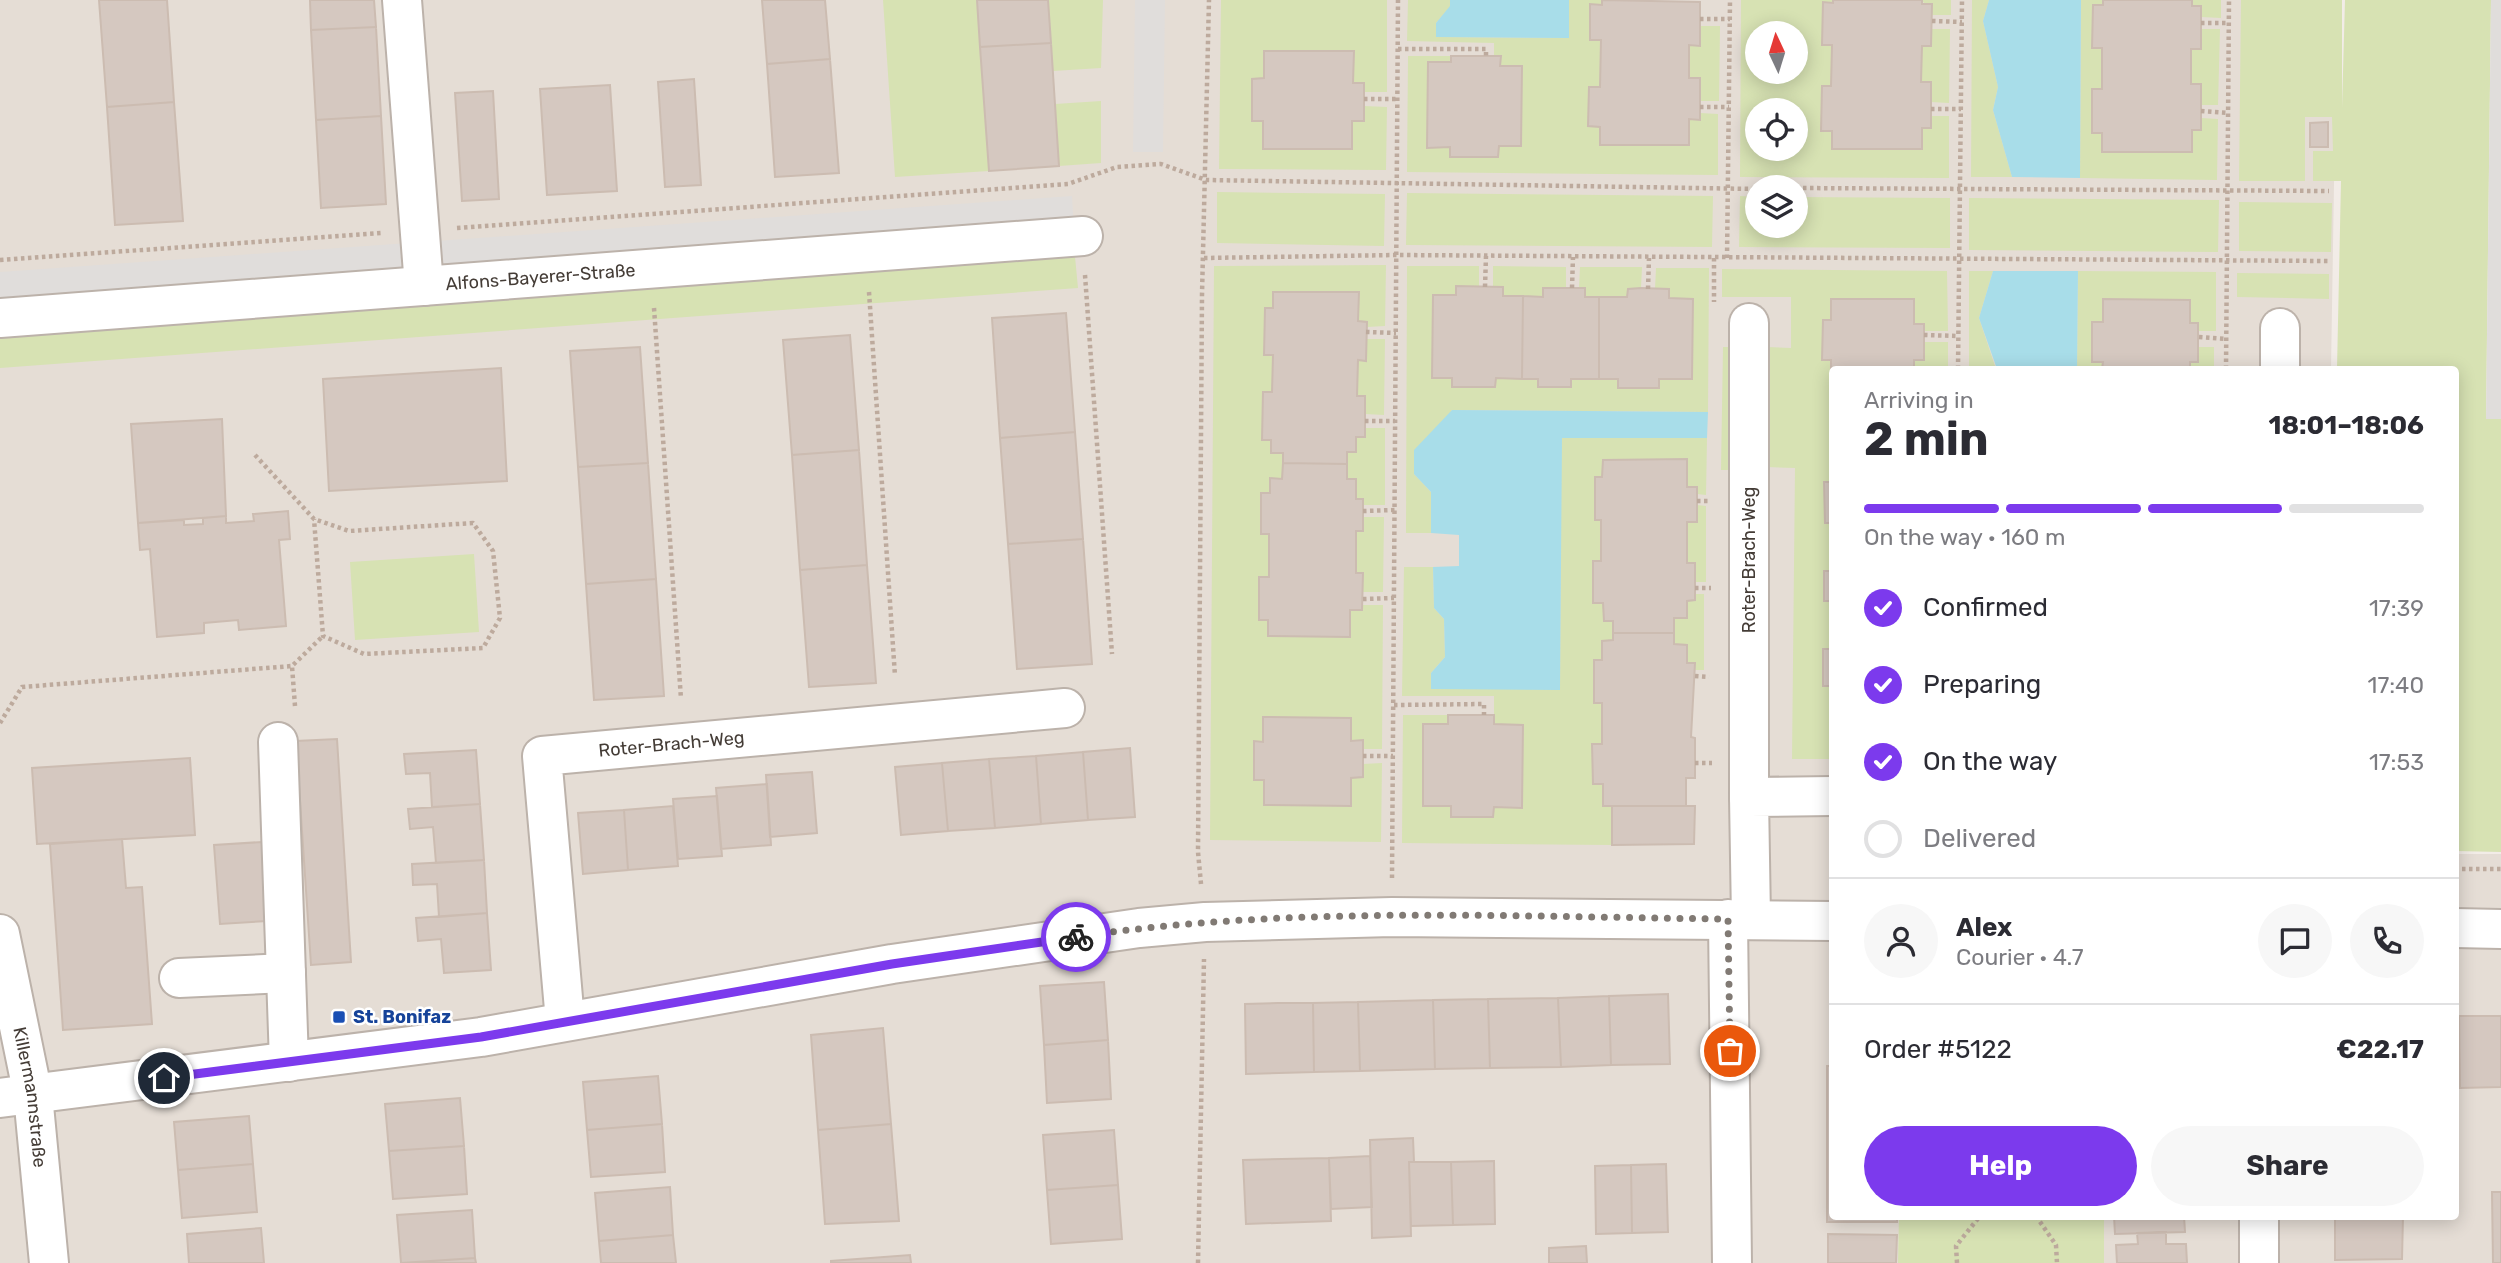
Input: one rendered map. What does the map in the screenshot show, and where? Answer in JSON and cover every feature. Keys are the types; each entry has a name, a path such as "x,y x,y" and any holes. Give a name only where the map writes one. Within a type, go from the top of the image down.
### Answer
{"street":[{"path":"402,0 424,286"},
{"name":"Alfons-Bayerer-Straße","path":"0,318 1083,236"},
{"name":"Roter-Brach-Weg","path":"1732,1263 1740,919 1749,797 1749,323"},
{"path":"2280,328 2280,366"},
{"name":"Roter-Brach-Weg","path":"565,1021 542,756 1065,708"},
{"path":"278,742 289,1062"},
{"path":"1749,797 1829,796"},
{"path":"17,1096 481,1037 892,964 1139,928 1205,922 1392,917 1829,921"},
{"path":"2459,928 2501,929"},
{"name":"Killermannstraße","path":"0,934 17,1096 50,1263"},
{"path":"180,978 286,973"},
{"path":"2259,1220 2259,1263"}],"path":[{"path":"1198,1263 1205,922 1198,852 1209,0"},
{"path":"1392,917 1398,0"},
{"path":"1727,258 1730,0"},
{"path":"1958,366 1962,0"},
{"path":"2226,366 2229,0"},
{"path":"1700,19 1730,19"},
{"path":"1931,21 1962,22"},
{"path":"2201,23 2229,23"},
{"path":"1398,49 1486,49 1486,56"},
{"path":"1364,99 1397,99"},
{"path":"1700,107 1729,107"},
{"path":"1931,109 1961,109"},
{"path":"2201,111 2228,113"},
{"path":"0,260 1068,184 1117,167 1161,164 1206,180 1745,188"},
{"path":"1808,188 2329,191"},
{"path":"1083,236 1112,654"},
{"path":"866,252 895,676"},
{"path":"1204,258 1486,256 2328,261"},
{"path":"1485,287 1486,256"},
{"path":"1572,288 1573,257"},
{"path":"1648,289 1649,258"},
{"path":"652,269 681,699"},
{"path":"1367,332 1396,333"},
{"path":"1924,335 1958,336"},
{"path":"2199,337 2227,339"},
{"path":"1365,421 1395,421"},
{"path":"255,455 314,519 349,531 473,523 493,551 500,618 483,648 365,654 323,636"},
{"path":"1697,500 1712,501"},
{"path":"1363,511 1395,510"},
{"path":"314,519 323,636"},
{"path":"1695,588 1711,588"},
{"path":"1363,598 1394,598"},
{"path":"0,723 22,687 292,666 323,636"},
{"path":"278,742 297,723 292,666"},
{"path":"1695,676 1709,677"},
{"path":"1393,705 1484,704 1484,715"},
{"path":"1363,756 1393,756"},
{"path":"2459,869 2501,869"},
{"path":"1957,1263 1956,1246 1977,1220"},
{"path":"2039,1220 2056,1245 2057,1263"}],"shaded area":[{"path":"0,0 2337,0 2331,366 1829,366 1829,1220 2459,1220 2459,854 2501,854 2501,1263 0,1263"},
{"path":"1135,0 1165,0 1163,152 1133,152"},
{"path":"2491,0 2501,0 2501,419 2486,419"},
{"path":"1072,196 1074,232 0,309 0,272"}],"green space":[{"path":"883,0 977,0 989,171 895,177"},
{"path":"1048,0 1103,0 1101,68 1053,71"},
{"path":"1221,0 1387,0 1387,92 1364,92 1364,83 1353,83 1353,51 1264,51 1264,78 1252,79 1263,121 1263,149 1352,148 1352,121 1364,121 1364,106 1387,107 1386,170 1219,169"},
{"path":"1408,0 1450,0 1451,6 1436,23 1437,37 1568,38 1569,0 1602,0 1602,5 1590,5 1590,40 1601,40 1600,87 1589,87 1588,126 1600,127 1600,145 1688,145 1689,119 1699,120 1700,113 1718,114 1718,175 1407,172 1408,56 1451,56 1428,148 1450,147 1450,157 1498,157 1499,146 1521,146 1522,66 1500,66 1500,56 1494,56 1494,43 1407,41"},
{"path":"1741,0 1833,0 1833,3 1823,3 1822,45 1832,45 1831,86 1822,87 1821,130 1832,131 1832,149 1921,149 1922,128 1931,127 1931,116 1949,116 1949,178 1808,177 1808,175 1740,177"},
{"path":"1922,0 1951,0 1951,15 1932,15"},
{"path":"1972,0 1989,0 1983,21 1998,87 1993,110 2012,177 1971,177"},
{"path":"2081,0 2103,0 2103,5 2093,6 2092,48 2102,48 2102,89 2092,89 2092,133 2102,133 2102,152 2191,152 2192,130 2201,130 2201,118 2218,119 2217,180 2080,178"},
{"path":"2192,0 2221,0 2221,18 2201,17 2201,6 2192,6"},
{"path":"2241,0 2342,0 2342,108 2345,0 2491,0 2486,418 2501,419 2501,852 2459,851 2459,366 2337,366 2341,181 2313,181 2313,151 2333,151 2332,117 2305,117 2305,181 2239,181"},
{"path":"1700,26 1720,26 1719,101 1700,101 1700,78 1689,78 1689,45 1700,46"},
{"path":"1931,29 1950,29 1949,103 1931,102 1931,82 1921,82 1922,46 1931,46"},
{"path":"2201,29 2220,29 2218,105 2201,105 2201,85 2191,84 2191,49 2201,48"},
{"path":"1101,101 1101,163 1059,166 1055,104"},
{"path":"1217,192 1385,194 1384,246 1217,243"},
{"path":"1407,193 1713,196 1712,247 1406,245"},
{"path":"1740,196 1745,196 1745,238 1808,238 1808,197 1950,198 1950,248 1739,247"},
{"path":"1969,198 2219,200 2218,252 1969,250"},
{"path":"2239,202 2332,203 2331,252 2239,251"},
{"path":"1074,246 1078,288 0,368 0,326"},
{"path":"1386,265 1385,326 1367,327 1366,322 1358,321 1358,292 1274,292 1273,308 1265,308 1264,355 1273,355 1272,392 1262,440 1271,440 1271,453 1283,453 1282,479 1271,478 1270,493 1261,494 1261,533 1269,534 1269,577 1259,577 1259,620 1268,620 1268,636 1350,637 1350,610 1362,610 1363,605 1383,605 1382,749 1363,749 1363,741 1351,741 1351,718 1263,717 1263,742 1254,742 1254,780 1264,780 1264,805 1351,806 1351,778 1363,777 1363,764 1382,763 1381,842 1210,840 1214,266"},
{"path":"1407,266 1479,266 1479,287 1456,295 1433,296 1432,377 1452,378 1453,387 1495,387 1496,378 1538,379 1539,387 1570,387 1571,379 1618,379 1659,387 1659,379 1692,379 1693,299 1669,298 1669,289 1655,289 1656,268 1709,268 1708,412 1452,410 1414,474 1431,492 1431,533 1406,533"},
{"path":"1493,266 1566,267 1566,288 1543,297 1503,296 1493,287"},
{"path":"1580,267 1642,267 1641,288 1628,289 1627,297 1585,297 1579,288"},
{"path":"1722,269 1947,271 1948,331 1924,331 1924,324 1914,324 1914,299 1832,299 1831,320 1823,320 1822,359 1831,360 1829,482 1824,483 1825,522 1829,523 1829,571 1824,571 1824,600 1829,601 1829,649 1823,649 1824,686 1829,686 1829,759 1792,759 1795,468 1767,467 1766,347 1791,348 1791,297 1722,297"},
{"path":"1969,271 1993,271 1979,318 1995,366 1969,366"},
{"path":"2078,271 2216,272 2216,331 2199,331 2198,324 2190,323 2190,300 2103,299 2102,366 2077,366"},
{"path":"2237,273 2329,274 2329,299 2237,297"},
{"path":"1367,339 1385,339 1384,415 1365,414 1365,396 1357,396 1358,360 1366,360"},
{"path":"1924,342 1948,342 1948,366 1914,366 1914,360"},
{"path":"1723,347 1731,347 1730,470 1721,470"},
{"path":"2198,347 2214,347 2214,366 2190,366 2190,362 2198,362"},
{"path":"1365,428 1385,428 1385,505 1363,505 1363,499 1356,499 1356,480 1347,479 1347,452 1356,452 1356,437 1365,437"},
{"path":"1561,437 1707,438 1706,495 1697,494 1687,487 1687,459 1603,460 1602,477 1595,477 1601,520 1601,561 1593,561 1603,603 1604,621 1613,621 1613,640 1602,641 1602,660 1594,661 1594,702 1602,703 1602,744 1593,745 1593,783 1603,784 1603,805 1612,806 1612,845 1402,843 1403,715 1448,715 1448,724 1423,724 1423,806 1451,806 1451,817 1493,817 1494,807 1522,808 1523,725 1494,724 1494,696 1402,696 1404,567 1433,567 1434,608 1444,619 1445,657 1431,673 1560,690"},
{"path":"1697,505 1706,506 1706,582 1695,582 1695,564 1687,563 1687,522"},
{"path":"1363,517 1384,517 1383,592 1363,592 1363,574 1356,573 1356,531"},
{"path":"474,554 479,632 355,640 350,562"},
{"path":"1695,594 1704,594 1704,670 1695,670 1695,663 1687,663 1687,645 1674,644 1674,618 1687,601 1695,600"},
{"path":"1899,1220 2104,1220 2104,1263 1898,1263"}],"water":[{"path":"1450,0 1569,0 1569,38 1436,37 1436,23 1450,6"},
{"path":"1989,0 2081,0 2080,178 2012,177 1993,110 1998,87 1983,21"},
{"path":"1993,271 2078,271 2077,366 1996,366 1979,318"},
{"path":"1452,410 1708,412 1707,438 1562,438 1560,690 1431,689 1431,673 1445,657 1444,619 1434,608 1433,567 1459,566 1459,535 1431,533 1431,492 1414,474 1414,450"}],"building":[{"path":"99,0 167,0 174,102 107,107"},
{"path":"310,0 374,0 376,27 311,30"},
{"path":"762,0 825,0 830,59 767,64"},
{"path":"977,0 1048,0 1051,43 980,47"},
{"path":"1602,0 1700,2 1700,46 1689,45 1689,78 1700,78 1700,120 1689,119 1689,145 1600,145 1600,127 1588,126 1589,87 1600,87 1601,40 1590,40 1590,4 1602,5"},
{"path":"1833,0 1922,0 1922,4 1932,4 1931,46 1922,46 1921,82 1931,82 1931,128 1922,128 1922,149 1832,149 1832,131 1821,131 1822,86 1831,86 1832,45 1822,45 1823,2 1833,3"},
{"path":"2103,0 2192,0 2192,6 2201,6 2201,49 2191,49 2191,84 2201,84 2201,130 2192,130 2192,152 2102,152 2102,133 2092,133 2092,89 2102,89 2102,48 2092,48 2093,5 2103,5"},
{"path":"376,27 381,116 316,120 311,30"},
{"path":"1051,43 1059,166 989,171 980,47"},
{"path":"1264,51 1354,51 1353,83 1364,83 1364,121 1352,121 1352,149 1263,149 1263,121 1252,121 1252,79 1264,78"},
{"path":"1451,56 1501,56 1500,66 1522,66 1521,146 1499,146 1498,157 1450,157 1450,147 1427,148 1428,62 1451,62"},
{"path":"830,59 839,173 775,177 767,64"},
{"path":"694,79 701,185 665,187 658,82"},
{"path":"610,85 617,191 547,195 540,89"},
{"path":"493,91 499,199 462,201 455,93"},
{"path":"174,102 183,221 115,225 107,107"},
{"path":"381,116 386,204 321,208 316,120"},
{"path":"2328,122 2328,147 2310,147 2310,123"},
{"path":"1456,286 1503,287 1503,296 1523,296 1522,379 1496,378 1495,387 1452,387 1452,378 1432,378 1433,295 1456,295"},
{"path":"1543,288 1585,288 1585,297 1599,297 1599,379 1571,379 1571,387 1538,387 1538,379 1522,379 1523,296 1543,297"},
{"path":"1628,289 1669,289 1669,298 1693,299 1692,379 1659,379 1659,388 1618,388 1618,379 1599,379 1599,297 1627,297"},
{"path":"1273,292 1359,292 1358,321 1367,322 1366,361 1358,360 1357,396 1365,396 1365,437 1356,437 1356,452 1347,452 1347,464 1283,463 1283,453 1271,453 1271,440 1262,440 1263,392 1272,392 1273,355 1264,355 1265,308 1273,308"},
{"path":"1831,299 1914,299 1914,324 1924,324 1924,360 1914,360 1914,366 1831,366 1831,360 1822,360 1823,320 1831,320"},
{"path":"2103,299 2190,300 2190,323 2198,323 2198,362 2190,362 2190,366 2102,366 2103,362 2092,362 2092,322 2103,322"},
{"path":"1066,313 1075,432 1000,438 992,318"},
{"path":"850,335 859,450 792,455 783,340"},
{"path":"640,347 648,463 578,467 570,351"},
{"path":"501,368 507,481 329,491 323,379"},
{"path":"222,419 226,516 138,523 131,424"},
{"path":"1075,432 1083,539 1008,544 1000,438"},
{"path":"859,450 867,565 800,570 792,455"},
{"path":"1687,459 1687,487 1697,487 1697,522 1687,522 1687,563 1695,563 1695,600 1687,601 1687,618 1674,618 1674,633 1613,633 1613,621 1604,621 1603,603 1593,603 1593,561 1601,561 1601,520 1595,520 1595,477 1602,477 1603,460"},
{"path":"648,463 656,579 586,584 578,467"},
{"path":"1283,463 1347,464 1347,479 1356,479 1356,499 1363,499 1363,531 1356,531 1356,573 1363,573 1362,610 1350,610 1350,637 1268,636 1268,620 1259,620 1259,577 1269,577 1269,534 1261,534 1261,493 1270,493 1270,478 1282,479"},
{"path":"1824,482 1829,482 1829,523 1825,523"},
{"path":"288,511 290,539 279,540 286,626 239,630 238,620 204,623 204,633 157,637 150,549 140,550 138,523 184,520 184,525 203,524 203,518 226,516 226,523 254,521 253,514"},
{"path":"1083,539 1092,664 1017,669 1008,544"},
{"path":"867,565 876,683 809,687 800,570"},
{"path":"1824,571 1829,571 1829,601 1824,601"},
{"path":"656,579 664,696 594,700 586,584"},
{"path":"1613,633 1674,633 1674,644 1687,645 1687,663 1695,663 1691,737 1695,738 1695,778 1686,778 1686,806 1603,806 1603,784 1593,784 1592,744 1602,744 1602,703 1594,703 1594,660 1602,660 1602,641 1613,640"},
{"path":"1823,649 1829,649 1829,686 1823,686"},
{"path":"1448,715 1494,715 1494,724 1523,725 1522,808 1494,807 1493,817 1451,817 1451,806 1423,806 1423,724 1448,724"},
{"path":"1263,717 1351,718 1351,741 1363,740 1363,777 1351,778 1351,806 1264,805 1264,780 1254,780 1254,741 1263,742"},
{"path":"337,739 351,962 311,965 296,741"},
{"path":"1130,748 1135,817 1088,820 1083,752"},
{"path":"476,750 480,804 432,807 430,773 406,774 404,754"},
{"path":"1083,752 1088,820 1041,824 1036,756"},
{"path":"1036,756 1041,824 995,828 989,759"},
{"path":"190,758 195,835 37,844 32,768"},
{"path":"989,759 995,828 948,831 942,763"},
{"path":"942,763 948,831 901,835 895,767"},
{"path":"812,772 817,833 770,837 766,775"},
{"path":"767,784 771,845 721,849 716,788"},
{"path":"717,796 722,856 678,859 673,799"},
{"path":"480,804 484,860 436,863 433,827 410,829 408,809"},
{"path":"673,806 678,866 628,870 624,810"},
{"path":"1612,806 1695,806 1694,844 1612,845"},
{"path":"624,810 628,870 583,874 578,813"},
{"path":"122,839 126,888 142,887 152,1024 63,1030 50,844"},
{"path":"262,842 267,921 220,924 214,845"},
{"path":"484,860 487,913 439,917 437,884 413,885 412,864"},
{"path":"487,913 491,970 444,973 441,939 418,941 416,918"},
{"path":"1104,982 1108,1040 1044,1045 1040,986"},
{"path":"1668,994 1670,1064 1611,1065 1609,996"},
{"path":"1609,996 1611,1065 1561,1067 1558,998"},
{"path":"1558,998 1561,1067 1490,1068 1488,999"},
{"path":"1488,999 1490,1068 1435,1069 1433,1000"},
{"path":"1433,1000 1435,1069 1360,1071 1358,1002"},
{"path":"1358,1002 1360,1071 1314,1072 1313,1003"},
{"path":"1313,1003 1314,1072 1246,1074 1245,1004"},
{"path":"2459,1016 2501,1016 2501,1087 2460,1088"},
{"path":"883,1028 891,1124 818,1130 811,1035"},
{"path":"1108,1040 1111,1099 1047,1103 1044,1045"},
{"path":"1829,1066 1829,1220 1897,1222 1827,1222"},
{"path":"658,1076 662,1124 587,1130 583,1082"},
{"path":"460,1098 464,1146 389,1151 385,1104"},
{"path":"249,1116 253,1164 178,1170 174,1122"},
{"path":"662,1124 665,1172 591,1177 587,1130"},
{"path":"891,1124 899,1221 825,1224 818,1130"},
{"path":"1114,1130 1118,1185 1047,1190 1043,1135"},
{"path":"1413,1138 1414,1162 1409,1162 1411,1236 1372,1238 1370,1140"},
{"path":"464,1146 467,1194 393,1199 389,1151"},
{"path":"1370,1156 1372,1207 1331,1209 1329,1158"},
{"path":"1329,1158 1331,1221 1246,1224 1243,1160"},
{"path":"1494,1161 1495,1224 1453,1225 1451,1162"},
{"path":"1409,1162 1451,1162 1453,1225 1411,1226"},
{"path":"253,1164 257,1212 182,1218 178,1170"},
{"path":"1666,1164 1668,1232 1632,1233 1631,1165"},
{"path":"1631,1165 1632,1233 1596,1234 1595,1166"},
{"path":"1118,1185 1122,1239 1051,1244 1047,1190"},
{"path":"670,1187 673,1235 599,1241 595,1193"},
{"path":"2492,1192 2501,1192 2501,1263 2493,1263"},
{"path":"472,1210 475,1258 401,1263 397,1215"},
{"path":"2114,1220 2184,1220 2185,1232 2115,1234"},
{"path":"2335,1220 2403,1220 2402,1259 2335,1260"},
{"path":"261,1228 264,1263 189,1263 187,1234"},
{"path":"2166,1232 2166,1244 2186,1244 2187,1263 2117,1263 2116,1245 2138,1244 2137,1233"},
{"path":"1828,1234 1897,1235 1896,1263 1828,1263"},
{"path":"673,1235 676,1263 601,1263 599,1241"},
{"path":"1586,1246 1587,1263 1549,1263 1549,1248"},
{"path":"910,1255 911,1263 831,1263 831,1261"},
{"path":"475,1258 476,1263 406,1263"}],"way so far":[{"path":"1076,937 1205,922 1392,917 1728,919 1730,1051"}],"place":[{"name":"St. Bonifaz","path":"339,1017"}],"route":[{"path":"164,1078 481,1037 892,964 1076,937"}]}
